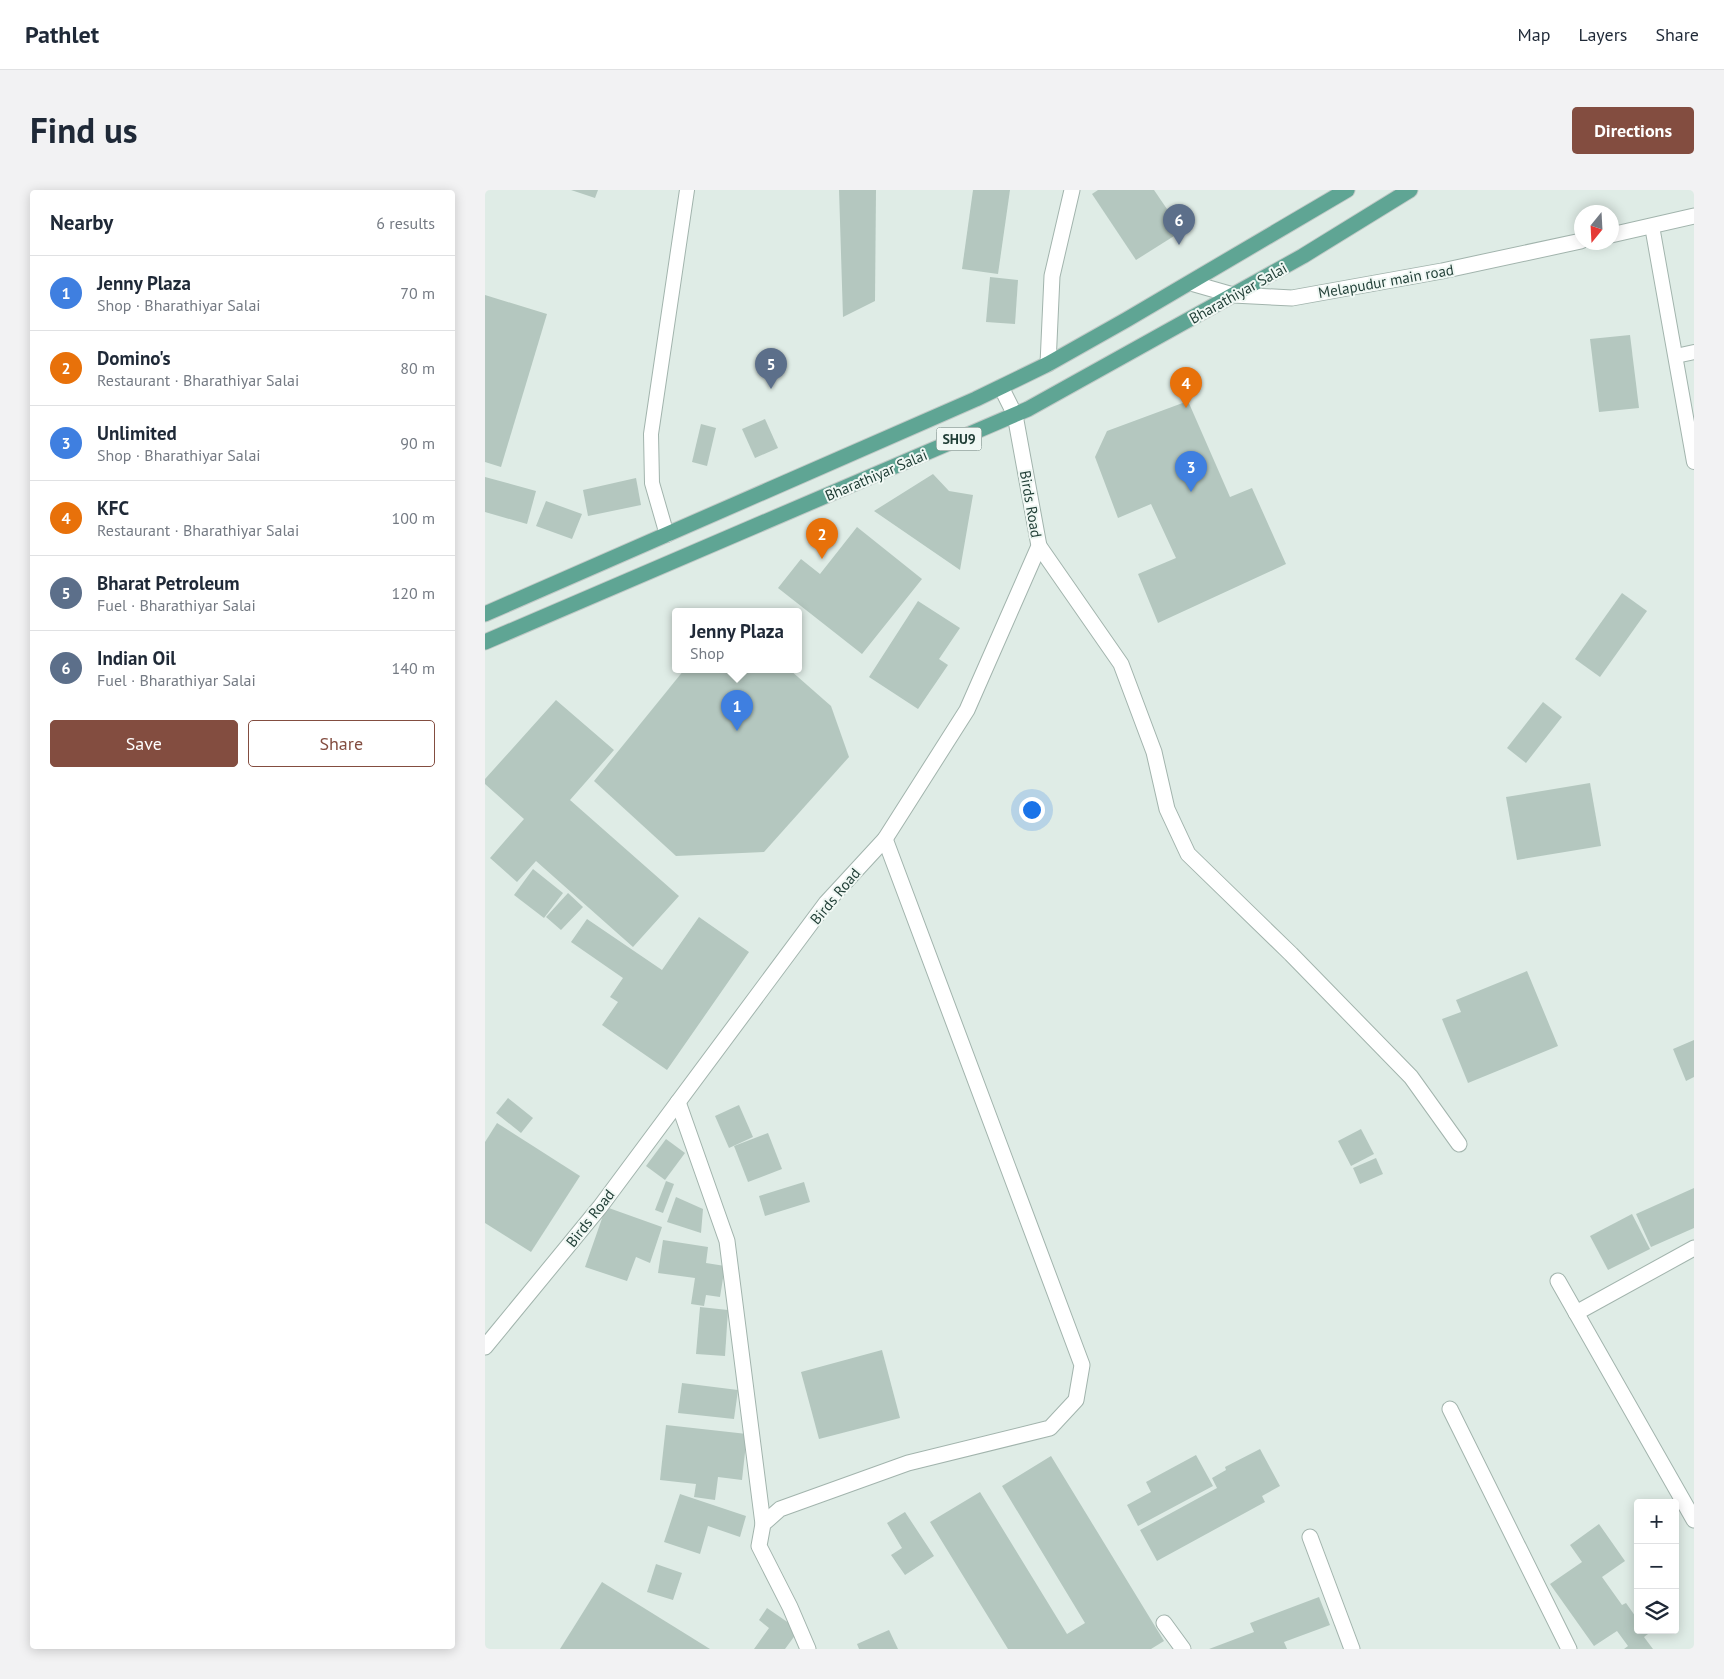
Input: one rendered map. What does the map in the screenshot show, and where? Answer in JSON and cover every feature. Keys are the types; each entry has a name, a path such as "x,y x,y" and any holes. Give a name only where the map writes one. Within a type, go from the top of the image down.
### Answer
{"main road":[{"name":"Bharathiyar Salai","path":"485,614 1001,387 1048,364 1191,283 1347,190"},
{"name":"Bharathiyar Salai","path":"485,642 1028,409 1303,256 1410,190"}],"street":[{"path":"1048,364 1052,276 1072,190"},
{"path":"1619,233 1694,216"},
{"name":"Melapudur main road","path":"1191,283 1233,295 1292,298 1443,271 1574,243"},
{"name":"Birds Road","path":"485,1347 600,1207 826,903 885,839 967,710 1039,546 1015,415 1001,387"},
{"path":"1039,546 1121,664 1154,752 1167,809 1188,854 1291,954 1411,1077 1459,1144"},
{"path":"763,1524 780,1509 908,1463 1051,1428 1076,1400 1082,1365 885,839"},
{"path":"678,1102 727,1241 763,1524 759,1546 790,1607 808,1649"},
{"path":"1576,1313 1694,1248"},
{"path":"1558,1281 1694,1520"},
{"path":"1450,1409 1569,1649"},
{"path":"1310,1537 1352,1649"},
{"path":"1164,1622 1183,1649"}],"lane":[{"path":"667,535 651,483 651,434 687,190"},
{"path":"1652,226 1694,462"},
{"path":"1676,356 1694,352"}],"building":[{"path":"571,190 598,190 595,198"},
{"path":"839,190 876,190 875,301 843,317"},
{"path":"973,190 1010,190 998,274 962,269"},
{"path":"1098,190 1154,190 1182,231 1136,260 1092,194"},
{"path":"990,277 1018,280 1015,324 986,322"},
{"path":"485,295 547,314 501,467 485,462"},
{"path":"1630,335 1639,408 1599,412 1590,339"},
{"path":"1188,401 1230,497 1252,488 1286,564 1158,623 1138,574 1176,558 1151,504 1118,518 1095,457 1107,431"},
{"path":"765,419 778,448 755,458 742,429"},
{"path":"701,424 716,428 707,466 692,462"},
{"path":"933,474 949,491 973,495 960,570 874,511"},
{"path":"485,477 536,491 527,524 485,512"},
{"path":"636,478 641,505 588,516 583,490"},
{"path":"546,501 582,514 572,539 536,526"},
{"path":"857,527 922,579 862,654 778,588 801,559 820,574"},
{"path":"1622,593 1647,611 1600,677 1575,659"},
{"path":"918,601 960,628 939,659 948,665 918,709 869,677"},
{"path":"682,673 793,673 831,706 849,757 764,852 676,856 594,781"},
{"path":"556,700 614,750 570,800 679,896 633,947 536,861 517,882 490,858 524,819 485,784 485,779"},
{"path":"1543,702 1562,717 1526,763 1507,748"},
{"path":"1590,783 1601,846 1517,860 1506,797"},
{"path":"533,869 563,893 544,918 514,895"},
{"path":"568,893 583,907 561,930 546,917"},
{"path":"699,917 749,952 667,1070 602,1025 618,1002 610,997 623,978 571,942 587,919 662,970"},
{"path":"1527,971 1558,1046 1468,1083 1442,1019 1461,1012 1456,1000"},
{"path":"1694,1040 1694,1077 1686,1081 1673,1049"},
{"path":"508,1098 533,1118 521,1133 496,1113"},
{"path":"739,1105 753,1137 729,1148 715,1116"},
{"path":"497,1123 580,1176 531,1252 485,1223 485,1142"},
{"path":"1361,1129 1374,1154 1351,1166 1338,1141"},
{"path":"768,1133 782,1169 748,1182 734,1146"},
{"path":"666,1139 685,1153 665,1180 646,1166"},
{"path":"1376,1158 1383,1174 1360,1184 1353,1168"},
{"path":"666,1181 674,1184 663,1213 655,1210"},
{"path":"804,1182 810,1202 765,1216 759,1196"},
{"path":"1694,1188 1694,1228 1651,1247 1636,1214"},
{"path":"676,1197 703,1209 701,1233 667,1222"},
{"path":"606,1207 662,1227 650,1263 636,1257 627,1281 585,1267"},
{"path":"1632,1214 1650,1249 1608,1270 1590,1236"},
{"path":"663,1240 708,1247 706,1263 725,1266 720,1297 706,1295 704,1306 691,1304 695,1278 658,1273"},
{"path":"700,1307 728,1310 725,1356 696,1354"},
{"path":"882,1350 900,1418 819,1439 801,1372"},
{"path":"682,1383 738,1390 734,1419 678,1413"},
{"path":"666,1425 747,1434 742,1480 718,1477 715,1500 694,1497 696,1484 660,1480"},
{"path":"1260,1449 1280,1486 1262,1496 1265,1502 1157,1561 1140,1530 1217,1488 1212,1478 1226,1470 1225,1467"},
{"path":"1196,1455 1213,1486 1138,1526 1127,1505 1151,1492 1146,1482"},
{"path":"1051,1456 1164,1641 1151,1649 1008,1649 930,1522 980,1492 1067,1634 1085,1623 1002,1486"},
{"path":"680,1494 746,1516 740,1537 708,1526 700,1554 664,1542"},
{"path":"905,1512 934,1556 905,1575 891,1555 902,1548 887,1523"},
{"path":"1599,1524 1625,1561 1602,1577 1622,1605 1626,1603 1634,1614 1634,1634 1648,1634 1644,1637 1653,1649 1624,1649 1628,1646 1617,1631 1594,1646 1550,1584 1582,1562 1570,1545"},
{"path":"656,1564 682,1573 673,1600 647,1592"},
{"path":"602,1582 710,1649 560,1649"},
{"path":"1319,1597 1330,1625 1284,1642 1287,1649 1209,1649 1254,1632 1250,1623"},
{"path":"767,1608 799,1630 785,1649 754,1649 769,1628 759,1620"},
{"path":"889,1630 898,1649 859,1649 857,1644"}],"place":[{"name":"Indian Oil","path":"1179,245"},
{"name":"Bharat Petroleum","path":"771,389"},
{"name":"KFC","path":"1186,408"},
{"name":"Unlimited","path":"1191,492"},
{"name":"Domino's","path":"822,559"},
{"name":"Jenny Plaza","path":"737,731"}]}
